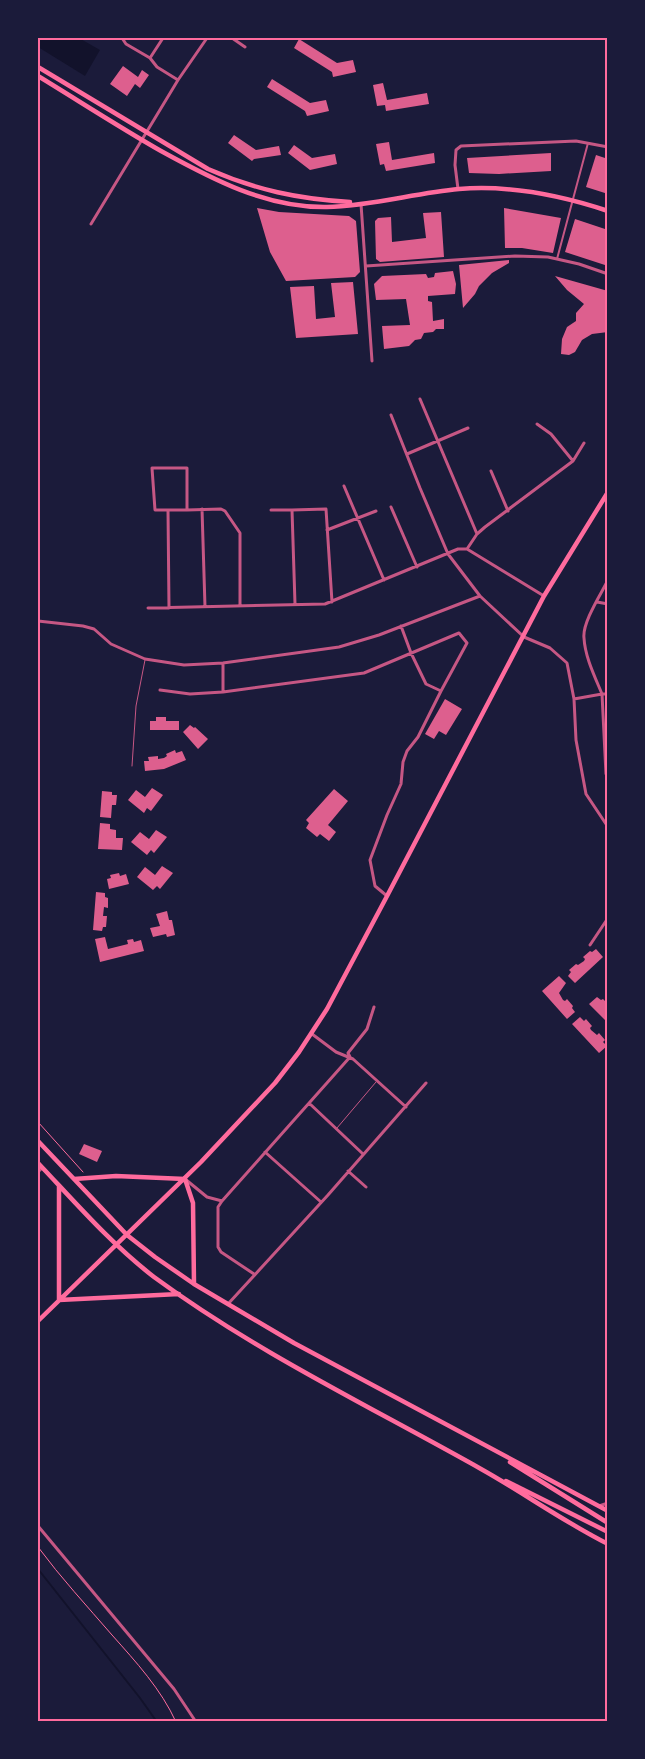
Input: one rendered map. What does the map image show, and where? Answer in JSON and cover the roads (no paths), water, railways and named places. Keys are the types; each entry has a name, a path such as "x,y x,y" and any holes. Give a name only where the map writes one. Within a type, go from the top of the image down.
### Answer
{"main road":[{"path":"38,67 208,169 254,187 294,196 361,203"},
{"path":"38,76 142,140 204,175 265,199 292,204 327,207 458,189 485,188 516,190 572,201 608,211"},
{"path":"38,1321 185,1179 275,1083 312,1034 387,896 544,596 608,492"},
{"path":"38,1141 127,1235 155,1258 194,1284 294,1343 608,1511"},
{"path":"38,1163 117,1245 153,1276 249,1340 482,1469 608,1532"},
{"path":"74,1180 116,1176 185,1179"},
{"path":"185,1179 193,1203 194,1284"},
{"path":"59,1186 59,1300"},
{"path":"59,1300 179,1294"},
{"path":"486,1446 608,1523"},
{"path":"482,1469 575,1528 608,1544"}],"street":[{"path":"122,38 126,44 150,58 157,67 178,80"},
{"path":"150,58 163,38"},
{"path":"90,224 178,80 207,38"},
{"path":"232,38 245,47"},
{"path":"458,189 456,150 461,146 576,141 608,147"},
{"path":"557,259 588,143"},
{"path":"361,203 372,360"},
{"path":"366,266 515,256 548,257 608,274"},
{"path":"420,399 477,534"},
{"path":"391,414 448,554 480,596 524,637 550,648 566,663 574,699 576,740 586,794 608,827"},
{"path":"537,424 551,434 573,461"},
{"path":"407,454 468,428"},
{"path":"467,549 477,534 573,461 584,443"},
{"path":"188,510 187,468 152,468 155,510 188,510 221,509 225,511 240,533 240,606"},
{"path":"491,471 508,511"},
{"path":"344,486 384,580"},
{"path":"391,507 417,567"},
{"path":"271,510 326,508 332,602"},
{"path":"202,509 205,607"},
{"path":"168,510 169,608"},
{"path":"292,510 295,604"},
{"path":"327,530 376,511"},
{"path":"148,608 317,605 332,602 458,549 467,549 544,596"},
{"path":"608,580 590,614 583,636 588,658 602,694 606,774 608,774"},
{"path":"38,621 94,629 110,644 145,659 184,665 223,663 339,647 379,635 480,596"},
{"path":"597,602 608,604"},
{"path":"401,626 411,653 426,684 441,691"},
{"path":"160,690 190,694 223,692 364,673 459,633 467,643 418,737 406,751 401,784 370,860 375,886 387,896"},
{"path":"223,663 223,692"},
{"path":"574,699 608,694"},
{"path":"603,721 608,722"},
{"path":"590,945 608,918"},
{"path":"350,1057 348,1053 367,1029 374,1007"},
{"path":"312,1034 336,1052 350,1057 406,1107"},
{"path":"254,1274 221,1252 218,1247 218,1207 350,1057"},
{"path":"228,1304 426,1083"},
{"path":"308,1104 364,1154"},
{"path":"265,1152 321,1202"},
{"path":"38,1172 42,1168"},
{"path":"348,1171 366,1187"},
{"path":"185,1179 207,1197 222,1201"},
{"path":"599,1506 608,1503"},
{"path":"38,1526 174,1689 196,1722"}],"lane":[{"path":"132,766 136,706 145,659"},
{"path":"336,1129 378,1080"}],"waterway":[{"path":"38,1569 157,1722"}]}
